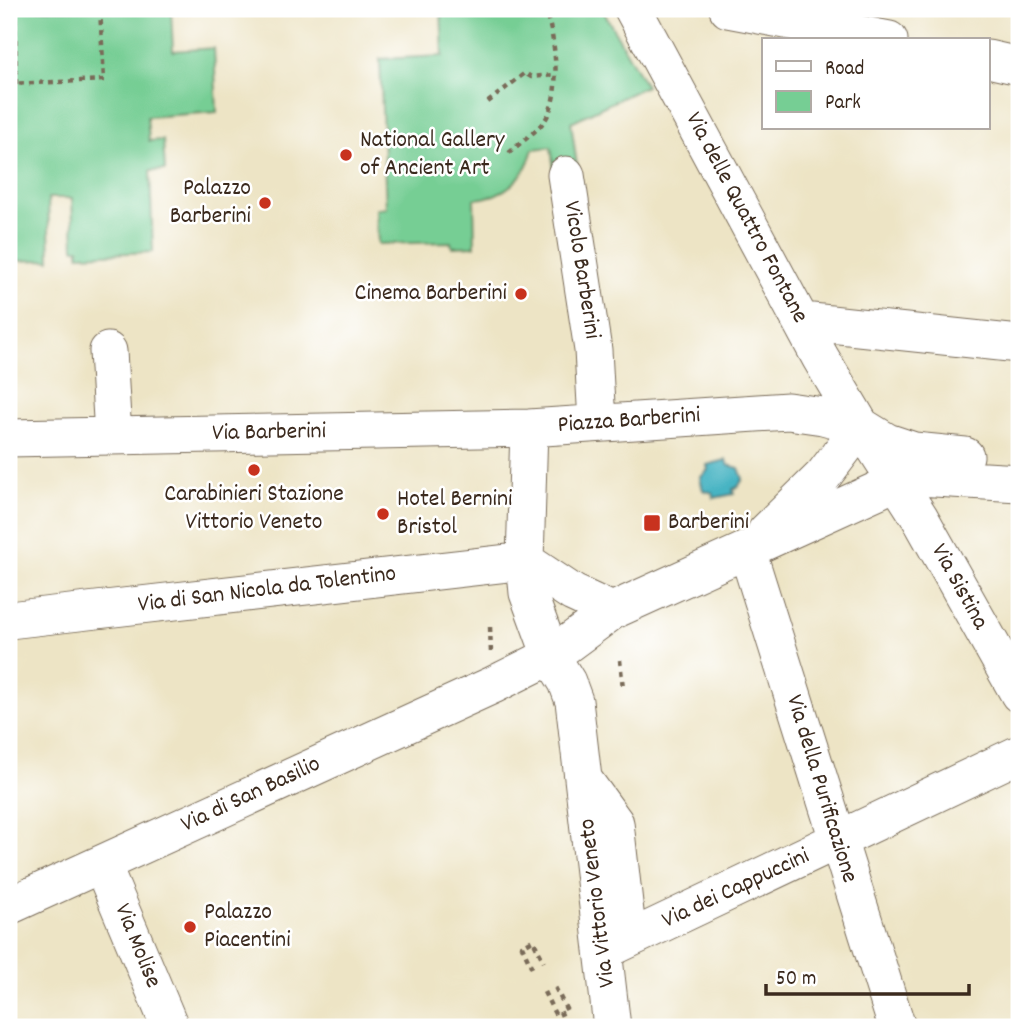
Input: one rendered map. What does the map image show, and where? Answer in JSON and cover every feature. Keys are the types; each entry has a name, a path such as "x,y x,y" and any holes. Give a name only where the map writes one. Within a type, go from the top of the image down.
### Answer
{"street":[{"name":"Via delle Quattro Fontane","path":"633,9 820,357 861,426"},
{"path":"727,9 879,38"},
{"path":"990,60 1019,66"},
{"name":"Vicolo Barberini","path":"566,175 594,365 597,424"},
{"path":"802,321 1019,344"},
{"path":"108,351 113,436"},
{"name":"Piazza Barberini","path":"551,656 531,607 525,561 529,428 788,411 823,416 861,426"},
{"path":"861,426 887,442 914,451 1019,461"},
{"path":"861,426 896,482"},
{"path":"747,550 823,476 861,426"},
{"name":"Via Barberini","path":"9,438 529,428"},
{"path":"492,669 551,656 612,611 896,482 918,477 1019,483"},
{"name":"Via Sistina","path":"896,482 920,518 1019,694"},
{"name":"Via della Purificazione","path":"747,550 897,1027"},
{"path":"525,561 573,593 612,611"},
{"name":"Via di San Nicola da Tolentino","path":"9,620 525,561"},
{"name":"Via Vittorio Veneto","path":"551,656 567,682 574,701 584,779 635,1027"},
{"name":"Via di San Basilio","path":"9,906 102,865 492,669"},
{"name":"Via dei Cappuccini","path":"616,945 1019,754"},
{"name":"Via Vittorio Veneto","path":"584,779 569,830 591,1027"},
{"name":"Via Molise","path":"102,865 170,1027"},
{"name":"Via Vittorio Veneto","path":"612,1027 616,945"}],"path":[{"path":"15,9 16,83"},
{"path":"9,84 104,80 100,9"},
{"path":"509,153 544,121 550,109 555,75 555,45 544,9"},
{"path":"488,102 525,73 531,77 555,75"},
{"path":"489,626 492,669"},
{"path":"620,660 623,688"},
{"path":"532,968 522,946 533,940 544,962"},
{"path":"544,992 556,1016 567,1011 555,987"}],"green space":[{"path":"9,9 171,9 173,51 214,48 217,112 147,117 149,141 163,140 165,170 150,171 153,252 79,255 79,248 74,248 72,198 48,198 50,260 9,261"},
{"path":"441,9 602,9 646,86 571,122 577,166 554,170 551,147 533,149 525,169 512,184 495,195 474,199 475,246 452,247 451,242 378,244 376,209 386,208 380,59 443,56"}],"water":[{"path":"726,460 728,465 739,468 743,479 738,487 733,489 734,494 714,498 713,493 703,490 700,478 708,470 707,465"}],"place":[{"name":"National Gallery of Ancient Art","path":"346,155"},
{"name":"Palazzo Barberini","path":"265,203"},
{"name":"Cinema Barberini","path":"521,294"},
{"name":"Carabinieri Stazione Vittorio Veneto","path":"254,470"},
{"name":"Hotel Bernini Bristol","path":"383,514"},
{"name":"Barberini","path":"652,523"},
{"name":"Palazzo Piacentini","path":"190,927"}]}
